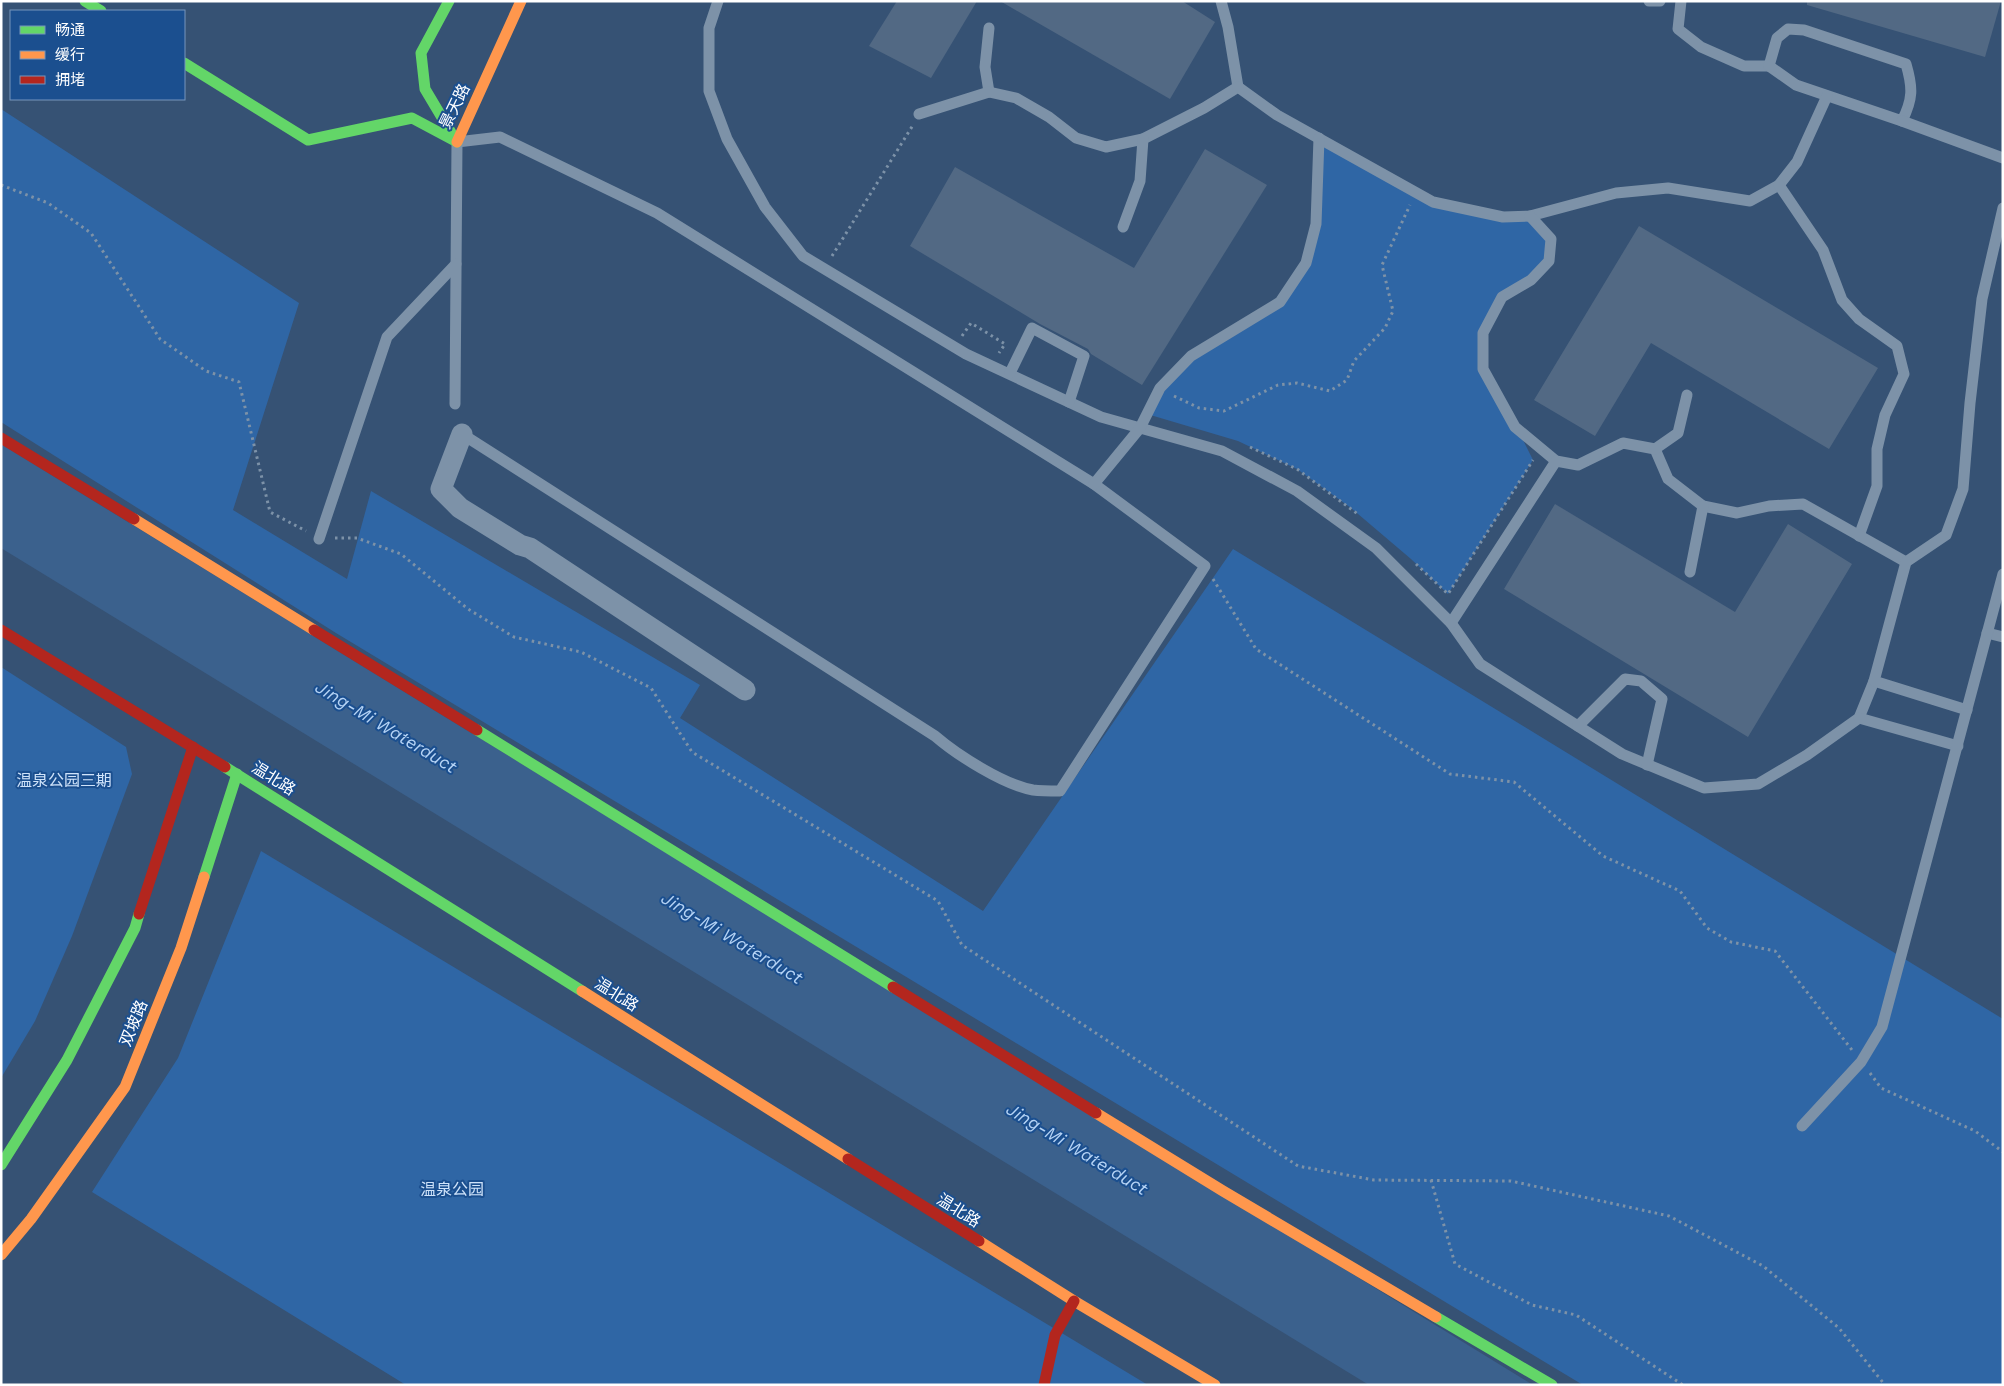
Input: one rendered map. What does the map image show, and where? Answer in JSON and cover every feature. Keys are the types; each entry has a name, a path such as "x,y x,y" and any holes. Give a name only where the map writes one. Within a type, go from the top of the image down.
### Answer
{"street":[{"path":"85,1 99,10"},
{"name":"景天路","path":"449,1 421,53 425,89 457,142"},
{"name":"景天路","path":"457,142 521,1"},
{"path":"185,64 308,140 412,118 457,142"},
{"path":"462,434 441,489 460,508 520,545 530,548 745,690"},
{"path":"1,438 387,674 1223,1191 1552,1385"},
{"name":"温北路","path":"1,630 237,774 1074,1301 1216,1385"},
{"path":"1,1165 67,1060 135,928 193,747"},
{"name":"双坡路","path":"1,1255 32,1219 124,1087 181,948 237,774"},
{"path":"1044,1385 1056,1335 1074,1301"}],"lane":[{"path":"718,1 709,28 709,91 727,139 765,207 803,256 966,354 1101,417 1222,451 1297,491 1376,548 1451,623 1480,664 1622,754 1704,788 1758,784 1806,755 1859,718 1874,681 1906,562 1946,535 1964,489 1970,403 1982,299 2003,208"},
{"path":"1221,1 1228,27 1238,88 1277,115 1433,202 1503,217 1530,216 1616,194 1668,188 1750,201 1779,185 1797,162 1827,96"},
{"path":"1649,1 1660,1"},
{"path":"1681,1 1678,29 1701,47 1744,66 1769,66 1796,85 2003,158"},
{"path":"989,28 985,67 990,92"},
{"path":"1769,66 1777,38 1788,29 1804,30 1906,64 1912,82 1910,105 1902,121"},
{"path":"920,114 990,92 1016,98 1049,117 1076,138 1106,147 1143,139 1204,108 1238,88"},
{"path":"455,404 457,142 500,137 657,213 1094,484 1205,566 1060,791 1032,790 1005,780 951,750 926,731 462,434"},
{"path":"1094,484 1140,428 1160,388 1190,356 1280,302 1306,262 1316,224 1319,138"},
{"path":"1123,227 1140,181 1143,139"},
{"path":"1779,185 1823,250 1842,300 1859,318 1896,346 1904,374 1886,415 1876,449 1877,486 1859,536"},
{"path":"1530,216 1551,239 1549,261 1531,280 1502,297 1483,333 1483,369 1515,427 1556,461 1578,465 1623,443 1655,449 1678,433 1687,396"},
{"path":"319,538 387,337 456,264"},
{"path":"1010,374 1032,328 1084,356 1069,402"},
{"path":"1655,449 1668,479 1703,506 1737,512 1770,506 1803,504 1906,562"},
{"path":"1451,623 1556,461"},
{"path":"1690,572 1703,506"},
{"path":"1802,1126 1861,1062 1882,1027 2003,574"},
{"path":"1987,633 2003,637"},
{"path":"1578,726 1625,679 1641,681 1662,699 1647,765"},
{"path":"1874,681 1967,710"},
{"path":"1859,718 1958,746"}],"path":[{"path":"824,268 920,114"},
{"path":"1,185 48,202 91,234 160,339 206,371 239,382 270,512 319,538 357,538 401,554 468,609 514,637 581,652 651,688 692,752 938,901 962,945 1298,1166 1374,1180 1512,1181 1669,1216 1763,1266 1839,1328 1885,1385"},
{"path":"1160,388 1199,408 1224,411 1278,385 1297,383 1330,391 1347,380 1354,361 1385,328 1393,311 1382,265 1415,193"},
{"path":"1247,445 1297,469 1366,521"},
{"path":"1411,559 1448,594 1533,460 1530,454"},
{"path":"1205,566 1256,649 1450,774 1514,782 1603,856 1680,891 1707,928 1731,942 1774,951 1881,1088 1975,1131 2003,1152"},
{"path":"1432,1180 1455,1264 1532,1305 1576,1315 1683,1385"}],"green space":[{"path":"1,109 299,303 233,510 347,579 371,491 700,685 680,718 983,911 1233,549 2003,1019 2003,1385 1583,1385 336,633 1,422"},
{"path":"1319,138 1433,202 1530,216 1551,239 1549,261 1502,297 1483,333 1483,369 1533,460 1448,594 1411,559 1351,508 1297,469 1238,441 1147,414 1191,356 1280,302 1306,263 1316,224"},
{"name":"温泉公园三期","path":"1,667 126,747 132,774 72,936 35,1021 1,1078"},
{"name":"温泉公园","path":"261,851 1148,1385 406,1385 92,1192 178,1058"}],"water":[{"name":"Jing-Mi Waterduct","path":"1,444 1533,1385 1369,1385 1,548"}],"building":[{"path":"897,1 977,1 931,78 869,46"},
{"path":"1000,1 1182,1 1215,22 1170,99"},
{"path":"1807,1 2001,1 1985,57 1807,5"},
{"path":"1205,149 1267,185 1142,385 1091,354 1088,349 1040,324 910,246 955,167 1134,268"},
{"path":"1639,226 1878,368 1829,449 1651,343 1595,436 1534,400"},
{"path":"1555,504 1735,612 1788,524 1852,564 1748,737 1504,589"}],"traffic: fast":[{"path":"85,1 99,10"},
{"path":"449,1 421,53 425,89 456,141"},
{"path":"185,64 308,140 412,118 457,142"},
{"path":"477,730 893,987"},
{"path":"225,767 582,991"},
{"path":"204,877 237,774"},
{"path":"1,1165 67,1060 135,928 139,914"},
{"path":"1436,1317 1552,1385"}],"traffic: slow":[{"path":"457,142 521,1"},
{"path":"134,519 314,630"},
{"path":"1,1255 31,1219 125,1087 181,948 204,877"},
{"path":"582,991 848,1159"},
{"path":"1096,1113 1223,1191 1436,1317"},
{"path":"979,1241 1074,1301 1215,1385"}],"traffic: jam":[{"path":"1,438 134,519"},
{"path":"1,630 225,767"},
{"path":"314,630 477,730"},
{"path":"139,914 193,747"},
{"path":"893,987 1096,1113"},
{"path":"848,1159 979,1241"},
{"path":"1044,1385 1055,1335 1074,1301"}]}
